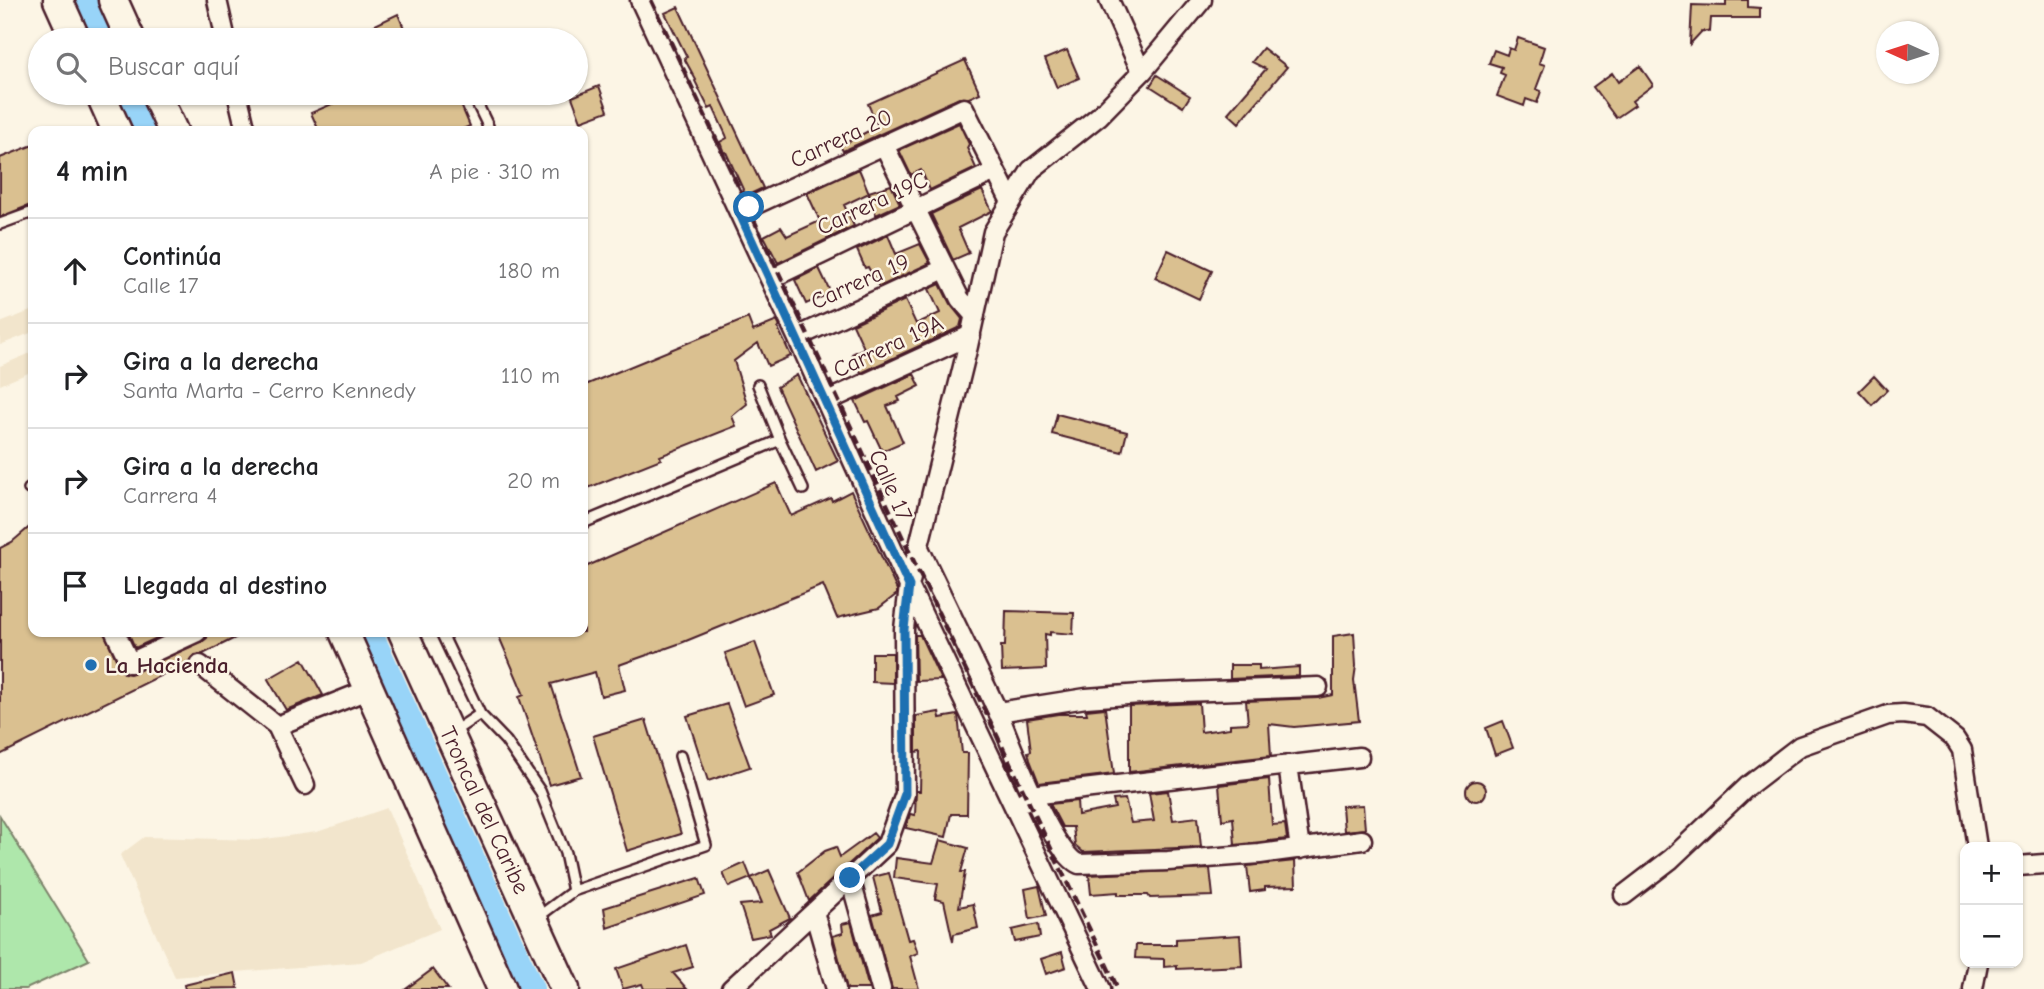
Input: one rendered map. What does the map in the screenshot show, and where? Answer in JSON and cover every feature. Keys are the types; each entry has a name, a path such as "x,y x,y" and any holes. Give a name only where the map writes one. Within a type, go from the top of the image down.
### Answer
{"highway":[{"path":"58,0 71,28"},
{"path":"113,0 126,28"},
{"path":"105,105 115,126"},
{"path":"161,105 171,126"},
{"path":"346,637 502,989"},
{"name":"Troncal del Caribe","path":"405,637 565,989"}],"street":[{"path":"217,0 223,28"},
{"name":"Calle 17","path":"639,0 827,401 909,586 1101,989"},
{"path":"1109,0 1143,71"},
{"path":"731,989 887,844 905,794 904,629 909,586 971,335 993,232 1031,170 1099,116 1143,71 1202,0"},
{"path":"240,105 245,126"},
{"name":"Carrera 20","path":"739,212 964,108 995,171"},
{"path":"884,145 944,269 960,299 975,316"},
{"path":"995,171 1011,202"},
{"name":"Carrera 19C","path":"770,278 995,171"},
{"name":"Carrera 19","path":"797,337 944,269"},
{"name":"Carrera 19A","path":"827,401 971,335"},
{"path":"919,548 999,712 1010,744 1050,828 1072,862 1168,861 1260,854 1362,840"},
{"path":"117,637 130,663 186,637"},
{"path":"200,666 277,726 305,785"},
{"path":"999,712 1086,698 1318,687"},
{"path":"277,726 370,689"},
{"path":"1623,895 1671,859 1748,786 1800,746 1888,715 1903,714 1927,718 1955,739 1962,750 1976,842"},
{"path":"1015,807 1040,794 1359,757"},
{"path":"1288,765 1300,849"},
{"path":"2023,866 2044,864"},
{"path":"850,878 881,989"},
{"path":"814,912 836,989"},
{"path":"1973,989 1977,968"}],"lane":[{"path":"478,105 488,126"},
{"path":"0,224 28,214"},
{"path":"758,385 803,489"},
{"path":"588,521 780,440"},
{"path":"443,637 480,714 506,741 540,791 565,853 573,891"},
{"path":"450,734 480,714"},
{"path":"535,919 573,891 706,845 680,756"}],"shaded area":[{"path":"28,312 28,334 0,345 0,323"},
{"path":"28,354 28,373 0,385 0,366"},
{"path":"387,808 440,929 361,962 175,977 120,855 144,837 258,840 317,832"}],"green space":[{"path":"0,816 89,960 26,989 0,989"}],"building":[{"path":"1726,0 1748,0 1748,7 1760,8 1760,18 1711,18 1710,32 1702,31 1690,44 1692,5 1726,6"},
{"path":"678,7 763,188 746,196 720,142 727,138 726,135 713,107 709,109 695,81 684,58 687,57 665,13"},
{"path":"398,14 404,28 369,28"},
{"path":"1518,38 1544,47 1539,63 1545,65 1536,89 1541,91 1537,103 1526,99 1524,106 1497,96 1505,75 1500,73 1502,67 1489,63 1494,50 1507,55 1509,48 1514,50"},
{"path":"1263,48 1287,67 1239,123 1228,113 1266,69 1252,62"},
{"path":"1067,50 1079,78 1057,88 1045,59"},
{"path":"965,60 980,93 969,98 959,98 843,151 840,146 878,126 868,104"},
{"path":"1640,66 1653,85 1632,101 1635,105 1616,118 1593,87 1612,73 1618,82"},
{"path":"1157,75 1190,96 1183,107 1150,86"},
{"path":"599,86 608,111 581,121 575,105 588,105 588,90"},
{"path":"330,105 461,105 470,126 317,126 311,113"},
{"path":"959,123 976,168 930,190 921,170 911,175 899,150"},
{"path":"28,147 28,206 0,217 0,158"},
{"path":"859,169 869,193 844,205 854,226 778,263 764,236 781,227 787,236 820,221 807,193"},
{"path":"891,185 900,204 876,215 869,192"},
{"path":"982,190 992,211 958,228 969,253 953,260 931,214"},
{"path":"888,235 896,254 920,244 930,263 879,287 868,267 865,268 857,250"},
{"path":"1168,250 1212,271 1199,299 1155,278"},
{"path":"819,268 831,293 806,304 795,280"},
{"path":"940,284 950,304 962,319 960,327 861,373 852,354 864,348 853,324 905,300 916,324 940,313 929,289"},
{"path":"748,318 753,331 777,321 791,356 768,366 758,343 734,361 747,404 732,416 736,426 588,488 588,384"},
{"path":"914,374 920,386 898,397 900,401 887,406 903,442 882,451 855,401"},
{"path":"797,375 838,461 816,472 777,387"},
{"path":"1874,376 1887,390 1872,405 1859,391"},
{"path":"1057,414 1127,432 1122,452 1052,434"},
{"path":"776,483 791,516 851,491 897,594 879,608 837,618 823,585 681,643 619,665 625,690 601,696 595,672 551,684 581,776 549,785 519,697 524,695 499,637 588,637 588,566"},
{"name":"La Hacienda","path":"28,528 28,637 106,637 120,668 124,673 130,674 202,642 207,637 237,637 203,654 195,655 190,661 0,755 0,548"},
{"path":"1006,611 1074,613 1073,634 1045,634 1046,669 1002,671 1001,646 1005,646"},
{"path":"1354,633 1354,680 1359,721 1294,727 1269,724 1271,756 1129,772 1129,706 1199,703 1201,732 1230,728 1230,724 1248,723 1246,701 1333,695 1333,636"},
{"path":"915,635 920,635 941,680 916,681"},
{"path":"130,637 159,637 135,648"},
{"path":"755,642 774,695 744,706 725,653"},
{"path":"872,653 893,653 893,683 872,682"},
{"path":"303,659 323,695 286,710 268,679"},
{"path":"1230,665 1259,665 1259,670 1299,667 1299,676 1230,679"},
{"path":"727,704 750,767 708,781 687,716"},
{"path":"1105,708 1114,774 1039,783 1028,752 1031,751 1027,719 1058,714 1087,714 1086,710"},
{"path":"939,712 940,718 958,715 962,753 968,753 967,814 951,814 946,837 906,828 910,814 915,815 916,791 920,791 921,751 916,752 916,716"},
{"path":"646,720 681,834 627,851 593,736"},
{"path":"1503,721 1513,748 1495,755 1486,728"},
{"path":"1269,779 1272,825 1285,824 1287,839 1235,845 1233,818 1222,820 1219,785"},
{"path":"1476,781 1483,784 1486,791 1483,798 1476,801 1469,798 1466,791 1469,784"},
{"path":"1168,791 1173,820 1198,817 1201,847 1083,852 1075,845 1073,827 1062,827 1050,804 1077,801 1078,815 1115,808 1113,800 1125,799 1131,823 1154,821 1149,793"},
{"path":"1363,805 1365,829 1344,831 1342,806"},
{"path":"873,833 877,838 809,901 798,872 825,851 836,847 840,857"},
{"path":"940,840 968,848 961,872 965,872 959,907 973,904 978,928 954,934 953,942 944,901 935,899 938,884 894,878 896,858 933,863"},
{"path":"1295,861 1296,886 1265,887 1265,890 1250,892 1247,866"},
{"path":"745,863 751,878 729,887 723,873"},
{"path":"1210,869 1213,896 1150,898 1148,895 1118,895 1118,892 1091,894 1089,875"},
{"path":"769,870 790,918 769,929 771,934 751,938 740,905 762,903 751,878"},
{"path":"889,873 908,940 913,939 918,953 910,956 919,989 892,989 872,915 882,912 873,877"},
{"path":"699,878 705,895 607,928 604,908"},
{"path":"1039,886 1046,916 1030,919 1025,889"},
{"path":"851,922 869,989 847,989 833,936 843,933 842,924"},
{"path":"1038,924 1040,937 1015,942 1012,930"},
{"path":"1240,935 1242,966 1177,969 1177,966 1164,967 1164,959 1135,958 1136,945 1176,945 1176,939"},
{"path":"686,945 693,967 673,973 687,989 644,989 642,984 623,989 616,969"},
{"path":"1062,952 1066,967 1046,974 1041,959"},
{"path":"433,969 448,989 406,989"},
{"path":"235,973 238,988 185,989 184,985"}],"waterway":[{"path":"82,0 95,28"},
{"path":"129,105 139,126"},
{"path":"370,637 530,989"}],"railway":[{"path":"651,0 1118,989"}],"place":[{"name":"La Hacienda","path":"91,665"}],"route":[{"path":"749,207 739,212 909,586 904,629 905,794 887,844 850,878"}]}
